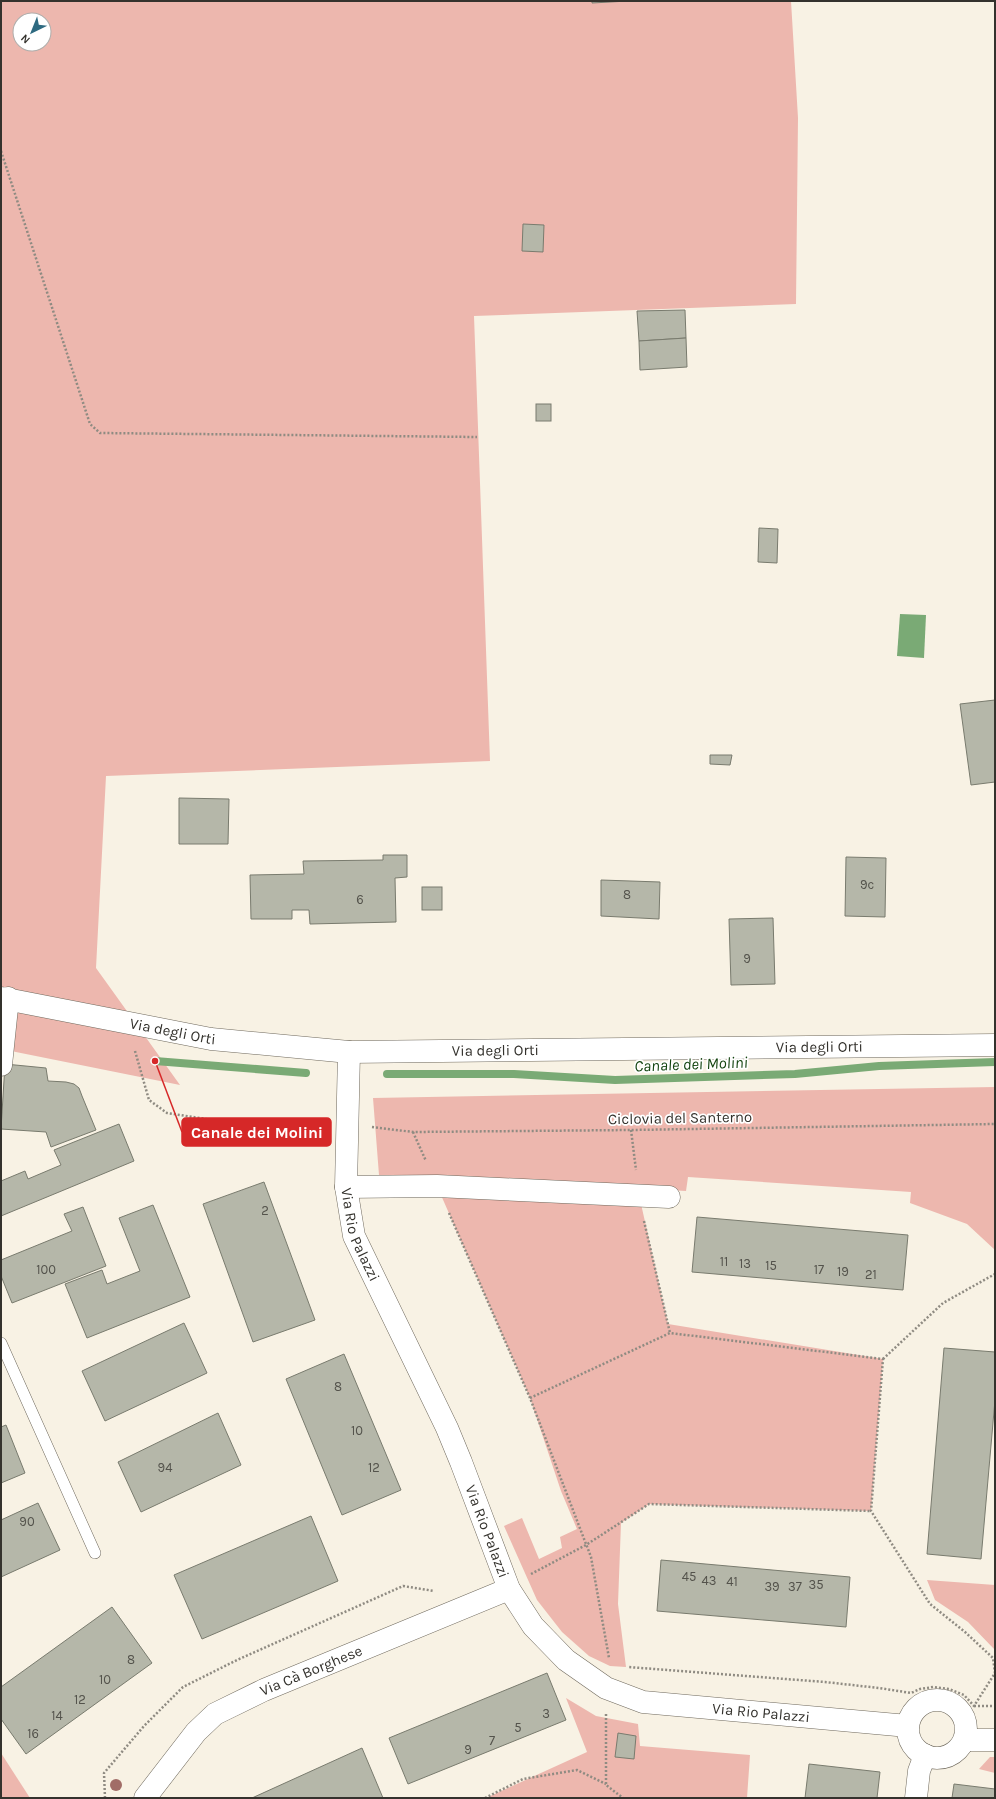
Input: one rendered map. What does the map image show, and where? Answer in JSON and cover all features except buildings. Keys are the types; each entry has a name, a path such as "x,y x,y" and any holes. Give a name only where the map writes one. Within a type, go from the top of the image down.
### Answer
{"street":[{"name":"Via degli Orti","path":"5,998 211,1039 349,1052 995,1045"},
{"path":"1,1065 5,998"},
{"name":"Via Rio Palazzi","path":"349,1052 346,1187 354,1236 518,1583 533,1626 566,1660 606,1688 643,1702 908,1726"},
{"path":"346,1187 437,1186 669,1197"},
{"name":"Via Cà Borghese","path":"145,1798 196,1732 215,1714 264,1690 518,1583"},
{"path":"939,1699 956,1706 962,1713 966,1723 964,1740 960,1748 953,1754 944,1757 926,1755 918,1750 912,1743 908,1726 915,1710 922,1704 939,1699"},
{"path":"964,1740 995,1740"},
{"path":"916,1798 919,1771 926,1755"}],"lane":[{"path":"1,1343 95,1553"}],"path":[{"path":"1,151 90,424 100,432 477,438"},
{"path":"133,1050 136,1053 149,1100 167,1113 271,1129 322,1126"},
{"name":"Ciclovia del Santerno","path":"366,1127 413,1132 995,1124"},
{"path":"631,1130 637,1178"},
{"path":"413,1132 530,1398 591,1557 610,1666"},
{"path":"644,1219 670,1333"},
{"path":"974,1706 995,1673 993,1658 965,1632 930,1604 871,1511 883,1359 943,1303 995,1274"},
{"path":"530,1398 670,1333 883,1359"},
{"path":"518,1583 586,1545 649,1504 871,1511"},
{"path":"626,1667 832,1683 911,1693 933,1686 949,1689 964,1695 974,1706 995,1706"},
{"path":"606,1716 606,1784"},
{"path":"485,1798 523,1779 577,1770 606,1784 623,1798"}],"shaded area":[{"path":"1,1 791,1 798,118 796,304 474,316 490,761 106,776 96,968 180,1085 1,1049"},
{"path":"900,614 926,615 924,658 897,656"},
{"path":"995,1087 995,1250 967,1224 910,1203 911,1192 688,1177 686,1191 446,1177 379,1175 373,1098"},
{"path":"437,1186 639,1195 668,1324 883,1359 871,1511 649,1504 621,1523 618,1604 626,1667 610,1666 589,1656 562,1632 537,1600 504,1526 522,1518 539,1559 562,1548 560,1537 577,1529 561,1491 530,1398"},
{"path":"927,1580 995,1585 995,1650 968,1622 935,1600"},
{"path":"566,1698 596,1716 638,1724 640,1746 750,1755 747,1798 486,1798 587,1752"},
{"path":"1,1753 30,1798 1,1798"},
{"path":"990,1757 995,1757 995,1773 979,1769"}],"waterway":[{"name":"Canale dei Molini","path":"155,1061 306,1073"},
{"name":"Canale dei Molini","path":"387,1074 514,1074 615,1080 795,1074 879,1066 995,1062"}],"place":[{"name":"Canale dei Molini","path":"155,1061"}]}
